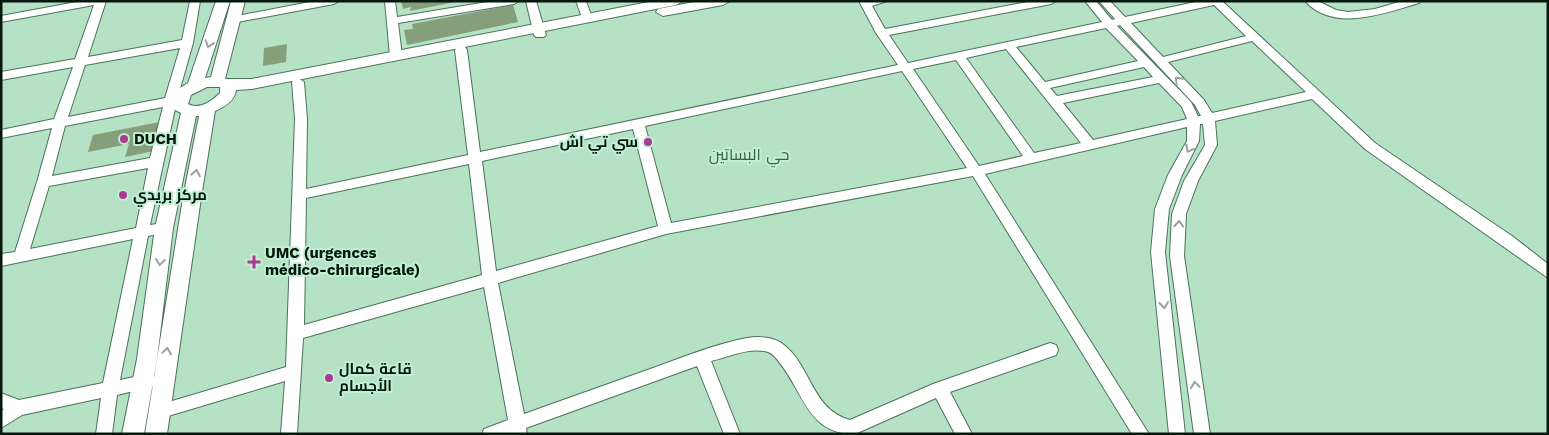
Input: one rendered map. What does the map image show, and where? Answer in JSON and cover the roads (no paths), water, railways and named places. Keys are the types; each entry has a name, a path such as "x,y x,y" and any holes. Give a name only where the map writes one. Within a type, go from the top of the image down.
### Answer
{"main road":[{"path":"194,86 223,1"},
{"path":"221,83 232,20 238,1"},
{"path":"180,104 215,105 252,90 461,50 587,18 676,1"},
{"path":"134,434 143,382 180,104 184,93 194,86 206,82 252,84 396,56 723,1"},
{"path":"156,434 164,376 215,105 228,94 228,87 221,83"}],"street":[{"path":"1,18 101,1"},
{"path":"21,255 78,63 101,1"},
{"path":"104,434 110,389 156,162 180,104 187,43 195,1"},
{"path":"232,20 334,1"},
{"path":"390,1 396,56"},
{"path":"392,21 482,4 514,1"},
{"path":"531,1 539,31"},
{"path":"581,1 587,18"},
{"path":"882,1 865,3 882,33 976,171 1141,434"},
{"path":"882,33 1051,1"},
{"path":"1090,1 1116,24 1153,62 1200,103 1209,119 1211,145 1191,181 1179,214 1178,256 1202,434"},
{"path":"1104,1 1116,24"},
{"path":"1158,1 1169,12"},
{"path":"299,195 638,122 1116,24 1217,1 1370,146 1507,240 1548,272"},
{"path":"1310,1 1329,13 1346,16 1415,1"},
{"path":"1042,86 1153,62 1254,37"},
{"path":"1,76 187,43"},
{"path":"1009,46 1090,145"},
{"path":"461,50 490,279 518,429"},
{"path":"959,56 1031,158"},
{"path":"1153,62 1162,79 1187,105 1194,122 1193,141 1175,175 1162,209 1158,252 1176,434"},
{"path":"1054,101 1162,79"},
{"path":"289,434 296,334 301,119 298,82"},
{"path":"296,334 666,229 976,171 1316,94"},
{"path":"1,134 180,104"},
{"path":"638,122 666,229"},
{"path":"44,182 156,162"},
{"path":"1,260 164,228"},
{"path":"490,434 518,429 702,357 749,344 766,344 778,349 818,412 835,424 850,428 939,389 1050,350"},
{"path":"702,357 732,434"},
{"path":"158,412 292,372"},
{"path":"1,421 18,408 164,376"},
{"path":"939,389 964,434"},
{"path":"1,400 18,408"}],"place":[{"name":"DUCH","path":"124,139"},
{"name":"سي تي اش","path":"648,142"},
{"name":"مركز بريدي","path":"123,195"},
{"name":"UMC (urgences médico-chirurgicale)","path":"254,262"},
{"name":"قاعة كمال الأجسام","path":"329,378"}],"district":[{"name":"حي البساتين","path":"749,154"}]}
